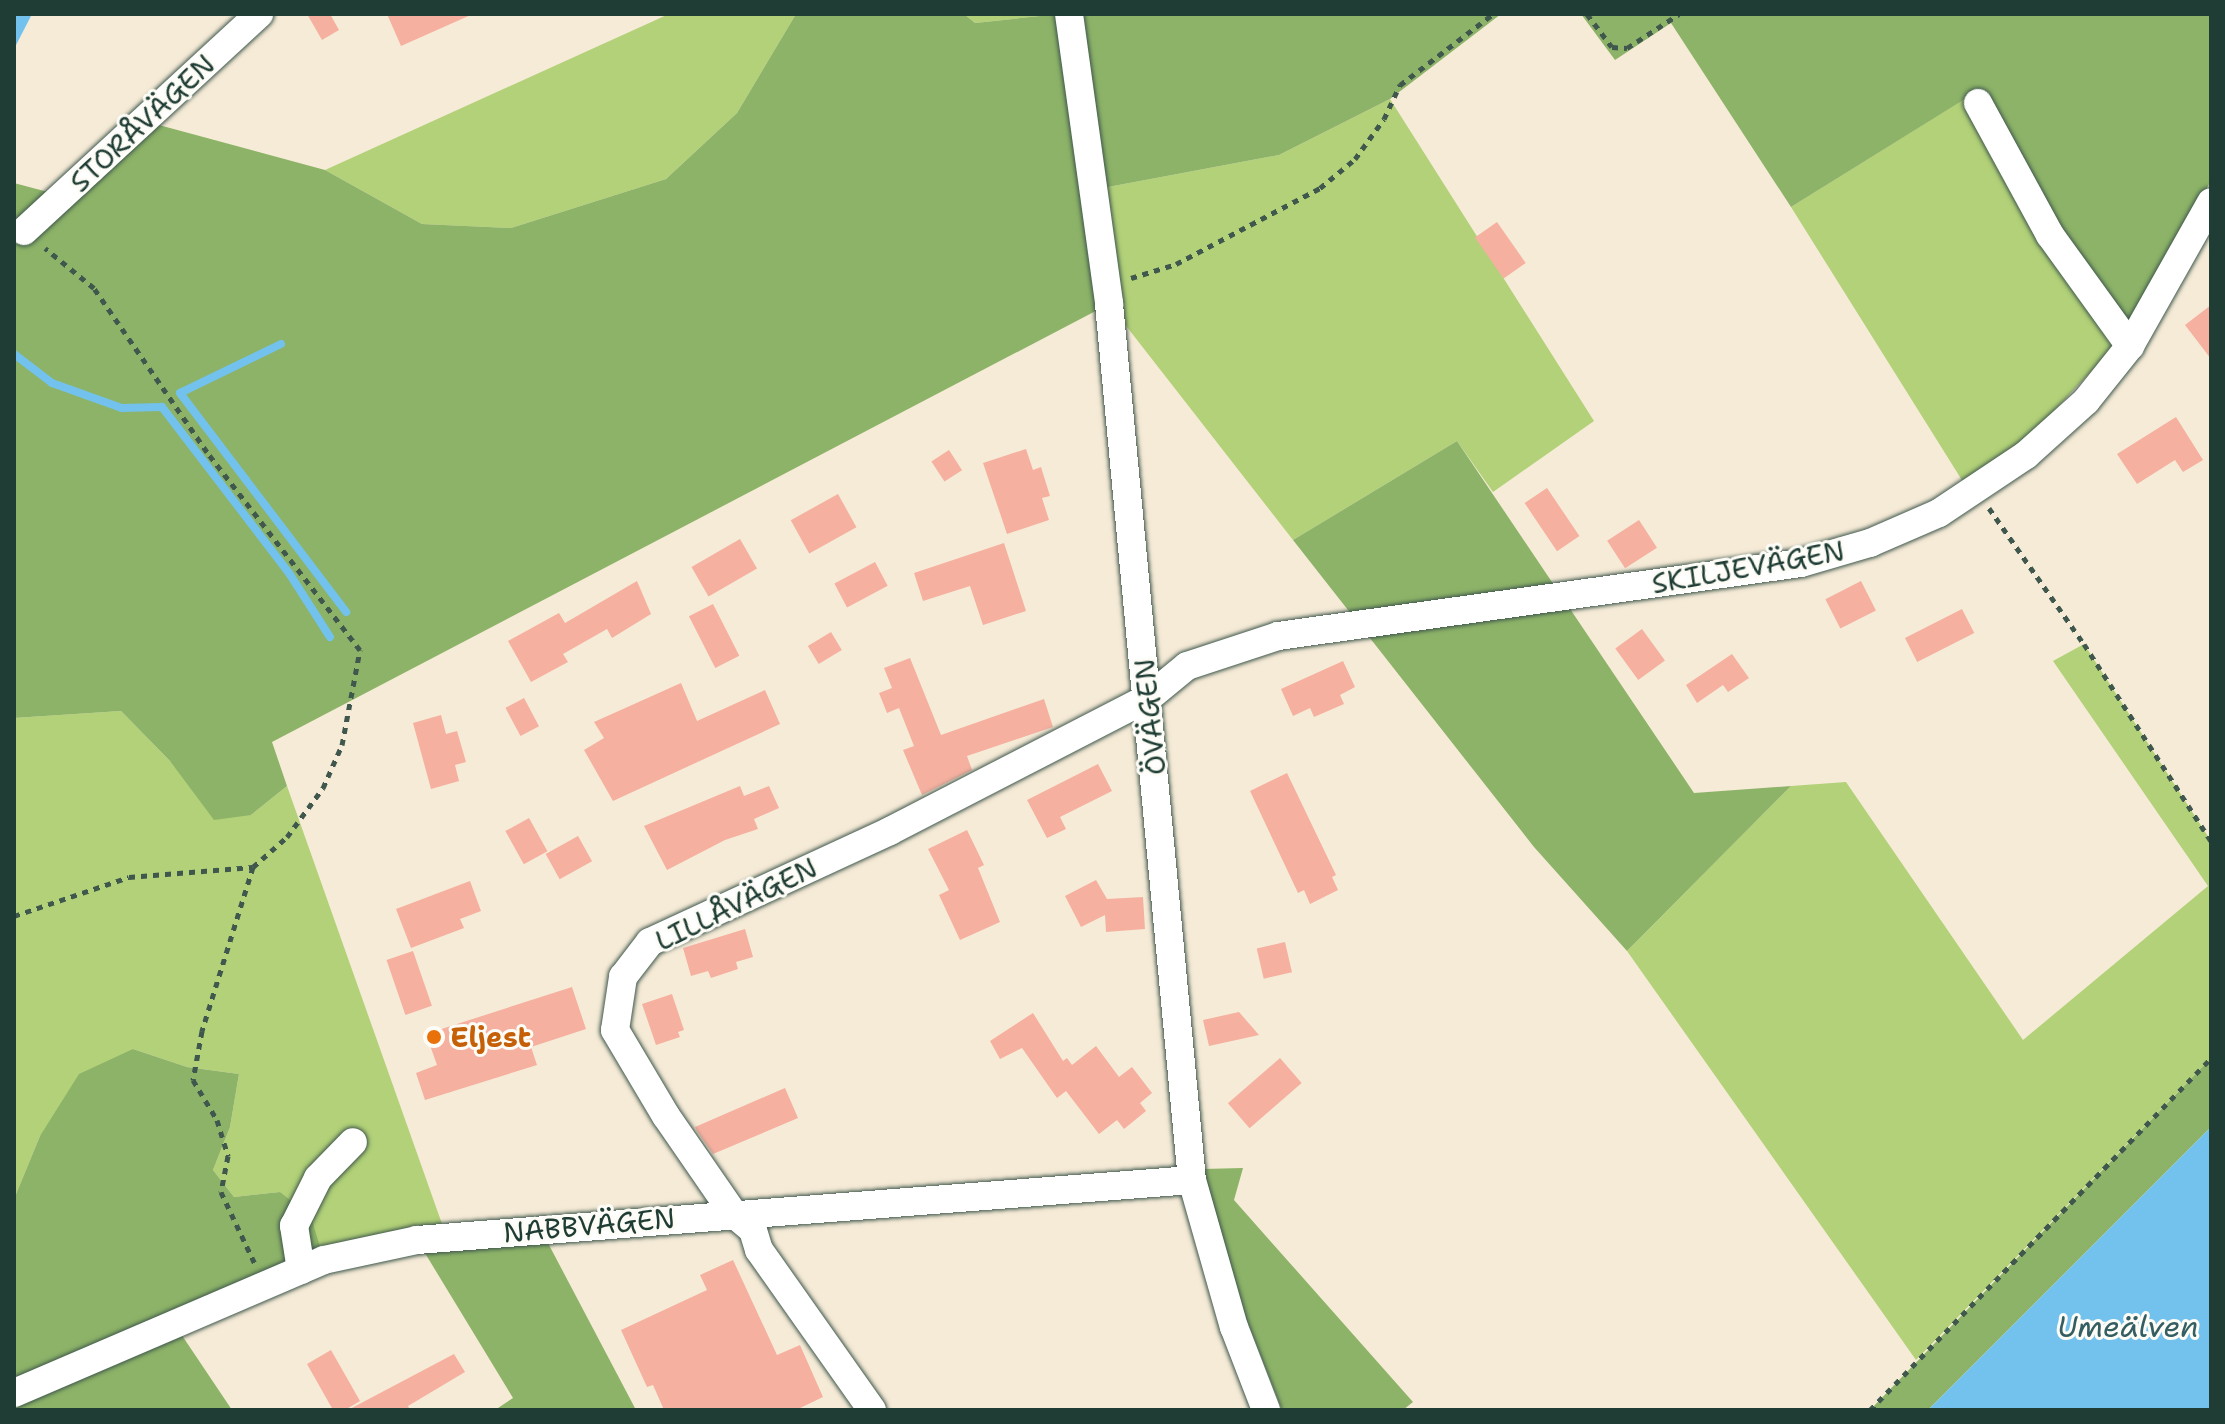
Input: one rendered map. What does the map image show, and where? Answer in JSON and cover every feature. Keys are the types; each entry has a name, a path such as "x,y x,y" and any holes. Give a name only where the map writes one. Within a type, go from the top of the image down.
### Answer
{"street":[{"name":"STORÅVÄGEN","path":"24,231 259,14"},
{"name":"ÖVÄGEN","path":"1069,14 1107,285 1192,1180 1234,1327 1266,1410"},
{"path":"1978,103 2050,235 2130,346"},
{"name":"SKILJEVÄGEN","path":"1148,698 1187,666 1278,636 1801,563 1870,543 1977,491 2086,401 2130,346 2211,202"},
{"name":"LILLÅVÄGEN","path":"872,1410 759,1250 753,1230 733,1213 666,1116 615,1030 623,977 650,942 890,831 1148,698"},
{"path":"301,1270 294,1226 318,1178 353,1142"},
{"name":"NABBVÄGEN","path":"14,1393 324,1260 417,1240 733,1213 1192,1180"}],"path":[{"path":"1107,285 1176,264 1320,188 1355,159 1384,119 1400,85 1493,14"},
{"path":"1587,14 1612,47 1627,48 1679,14"},
{"path":"24,231 94,288 207,452 360,650 342,745 323,788 287,837 253,867 202,1031 193,1080 217,1120 228,1156 221,1192 263,1287"},
{"path":"1977,491 2084,644 2211,841"},
{"path":"14,916 129,877 253,867"},
{"path":"1870,1410 2211,1058"}],"green space":[{"path":"669,14 796,14 737,113 666,179 511,228 422,224 325,170"},
{"path":"796,14 964,14 975,23 1059,14 1501,14 1390,99 1279,155 1092,190 1109,304 272,742 287,786 251,815 214,820 170,761 121,711 14,718 14,183 48,192 133,118 325,170 422,224 511,228 666,179 737,113"},
{"path":"964,14 1059,14 975,23"},
{"path":"1581,14 2211,14 2211,181 2125,328 2059,232 1981,89 1791,207 1671,23 1615,60"},
{"path":"1966,98 2042,240 2113,348 2020,447 1965,485 1791,207"},
{"path":"1390,99 1594,421 1493,492 1457,441 1293,540 1109,304 1092,190 1279,155"},
{"path":"1457,441 1694,793 1791,786 1627,951 1534,847 1293,540"},
{"path":"2084,644 2211,841 2211,1058 1916,1360 1627,951 1791,786 1846,782 2023,1040 2208,886 2053,661"},
{"path":"121,711 170,761 251,815 287,786 447,1238 324,1260 280,1192 234,1197 213,1170 230,1127 239,1074 187,1067 133,1049 40,1136 14,1199 14,718"},
{"path":"133,1049 187,1067 239,1074 230,1127 213,1170 234,1197 280,1192 311,1217 324,1260 175,1325 232,1410 14,1410 14,1199 40,1136 79,1074"},
{"path":"2211,1058 2211,1127 1928,1410 1870,1410"},
{"path":"1243,1168 1234,1200 1413,1402 1403,1410 1282,1410 1246,1318 1203,1169"},
{"path":"539,1226 636,1410 495,1410 513,1398 417,1240"}],"water":[{"path":"14,14 32,14 14,49"},
{"name":"Umeälven","path":"2211,1127 2211,1410 1928,1410"}],"building":[{"path":"307,14 330,14 339,30 322,40"},
{"path":"387,14 473,14 401,46"},
{"path":"1497,222 1526,263 1504,278 1475,237"},
{"path":"2211,305 2211,359 2185,325"},
{"path":"2176,417 2203,460 2183,472 2175,460 2137,484 2117,454"},
{"path":"1026,449 1033,470 1041,467 1050,496 1042,498 1049,520 1007,534 983,463"},
{"path":"949,450 962,470 944,482 931,461"},
{"path":"1547,488 1579,536 1557,551 1525,503"},
{"path":"838,494 856,527 809,553 791,520"},
{"path":"1639,520 1657,548 1625,568 1607,541"},
{"path":"740,539 757,568 709,596 692,567"},
{"path":"1004,543 1026,611 983,625 970,586 923,601 914,573"},
{"path":"875,562 888,586 847,607 834,584"},
{"path":"637,581 651,614 612,638 607,629 563,654 568,662 531,682 508,641 559,613 565,623"},
{"path":"1861,581 1876,610 1840,629 1825,599"},
{"path":"713,604 739,656 715,668 689,616"},
{"path":"1962,609 1974,633 1917,662 1905,638"},
{"path":"1642,629 1665,661 1638,680 1615,648"},
{"path":"831,632 842,650 819,664 808,646"},
{"path":"1732,654 1749,678 1728,692 1723,685 1697,703 1686,685"},
{"path":"910,658 941,735 1044,699 1053,727 967,756 972,770 922,795 903,750 914,746 899,708 887,713 879,693 892,688 884,668"},
{"path":"1343,661 1355,687 1340,695 1344,704 1314,717 1310,708 1293,716 1281,689"},
{"path":"681,683 697,721 765,690 780,724 613,801 584,750 604,738 594,722"},
{"path":"524,698 539,726 520,736 505,708"},
{"path":"441,715 446,734 457,731 466,762 455,765 459,781 431,789 413,723"},
{"path":"1098,764 1112,791 1060,817 1066,829 1047,838 1027,800"},
{"path":"1287,773 1336,875 1332,877 1338,890 1310,904 1304,890 1298,893 1250,791"},
{"path":"740,786 744,796 769,786 779,808 754,819 758,829 725,840 667,870 644,826"},
{"path":"529,818 547,851 524,864 505,831"},
{"path":"967,830 984,865 978,868 1000,922 960,940 939,895 949,890 928,849"},
{"path":"578,836 592,861 560,879 546,854"},
{"path":"1096,880 1107,899 1143,897 1145,929 1106,932 1105,915 1081,927 1065,896"},
{"path":"470,881 481,911 460,919 464,928 411,948 396,909"},
{"path":"745,929 753,957 736,962 738,969 711,978 708,971 691,976 683,948"},
{"path":"1285,942 1292,972 1264,979 1257,949"},
{"path":"413,951 432,1006 405,1015 387,960"},
{"path":"572,987 586,1029 531,1047 537,1065 425,1100 416,1073 437,1065 426,1034"},
{"path":"672,994 684,1030 678,1032 680,1037 656,1045 642,1004"},
{"path":"1239,1012 1259,1035 1209,1046 1203,1020"},
{"path":"1033,1013 1063,1061 1067,1058 1072,1065 1096,1046 1119,1077 1132,1067 1152,1093 1140,1103 1146,1111 1124,1129 1117,1120 1099,1134 1066,1091 1057,1098 1022,1048 1000,1059 990,1041"},
{"path":"1280,1058 1302,1083 1250,1128 1228,1103"},
{"path":"785,1088 798,1118 713,1154 695,1127"},
{"path":"733,1260 777,1355 800,1345 823,1397 796,1410 664,1410 653,1385 647,1387 621,1330 707,1290 700,1275"},
{"path":"331,1350 360,1401 345,1410 333,1410 307,1364"},
{"path":"454,1354 465,1372 408,1406 410,1410 348,1410"}],"waterway":[{"path":"281,344 180,393 346,612"},
{"path":"14,354 52,383 122,408 162,407 289,573 330,637"}],"place":[{"name":"Eljest","path":"434,1037"}]}
